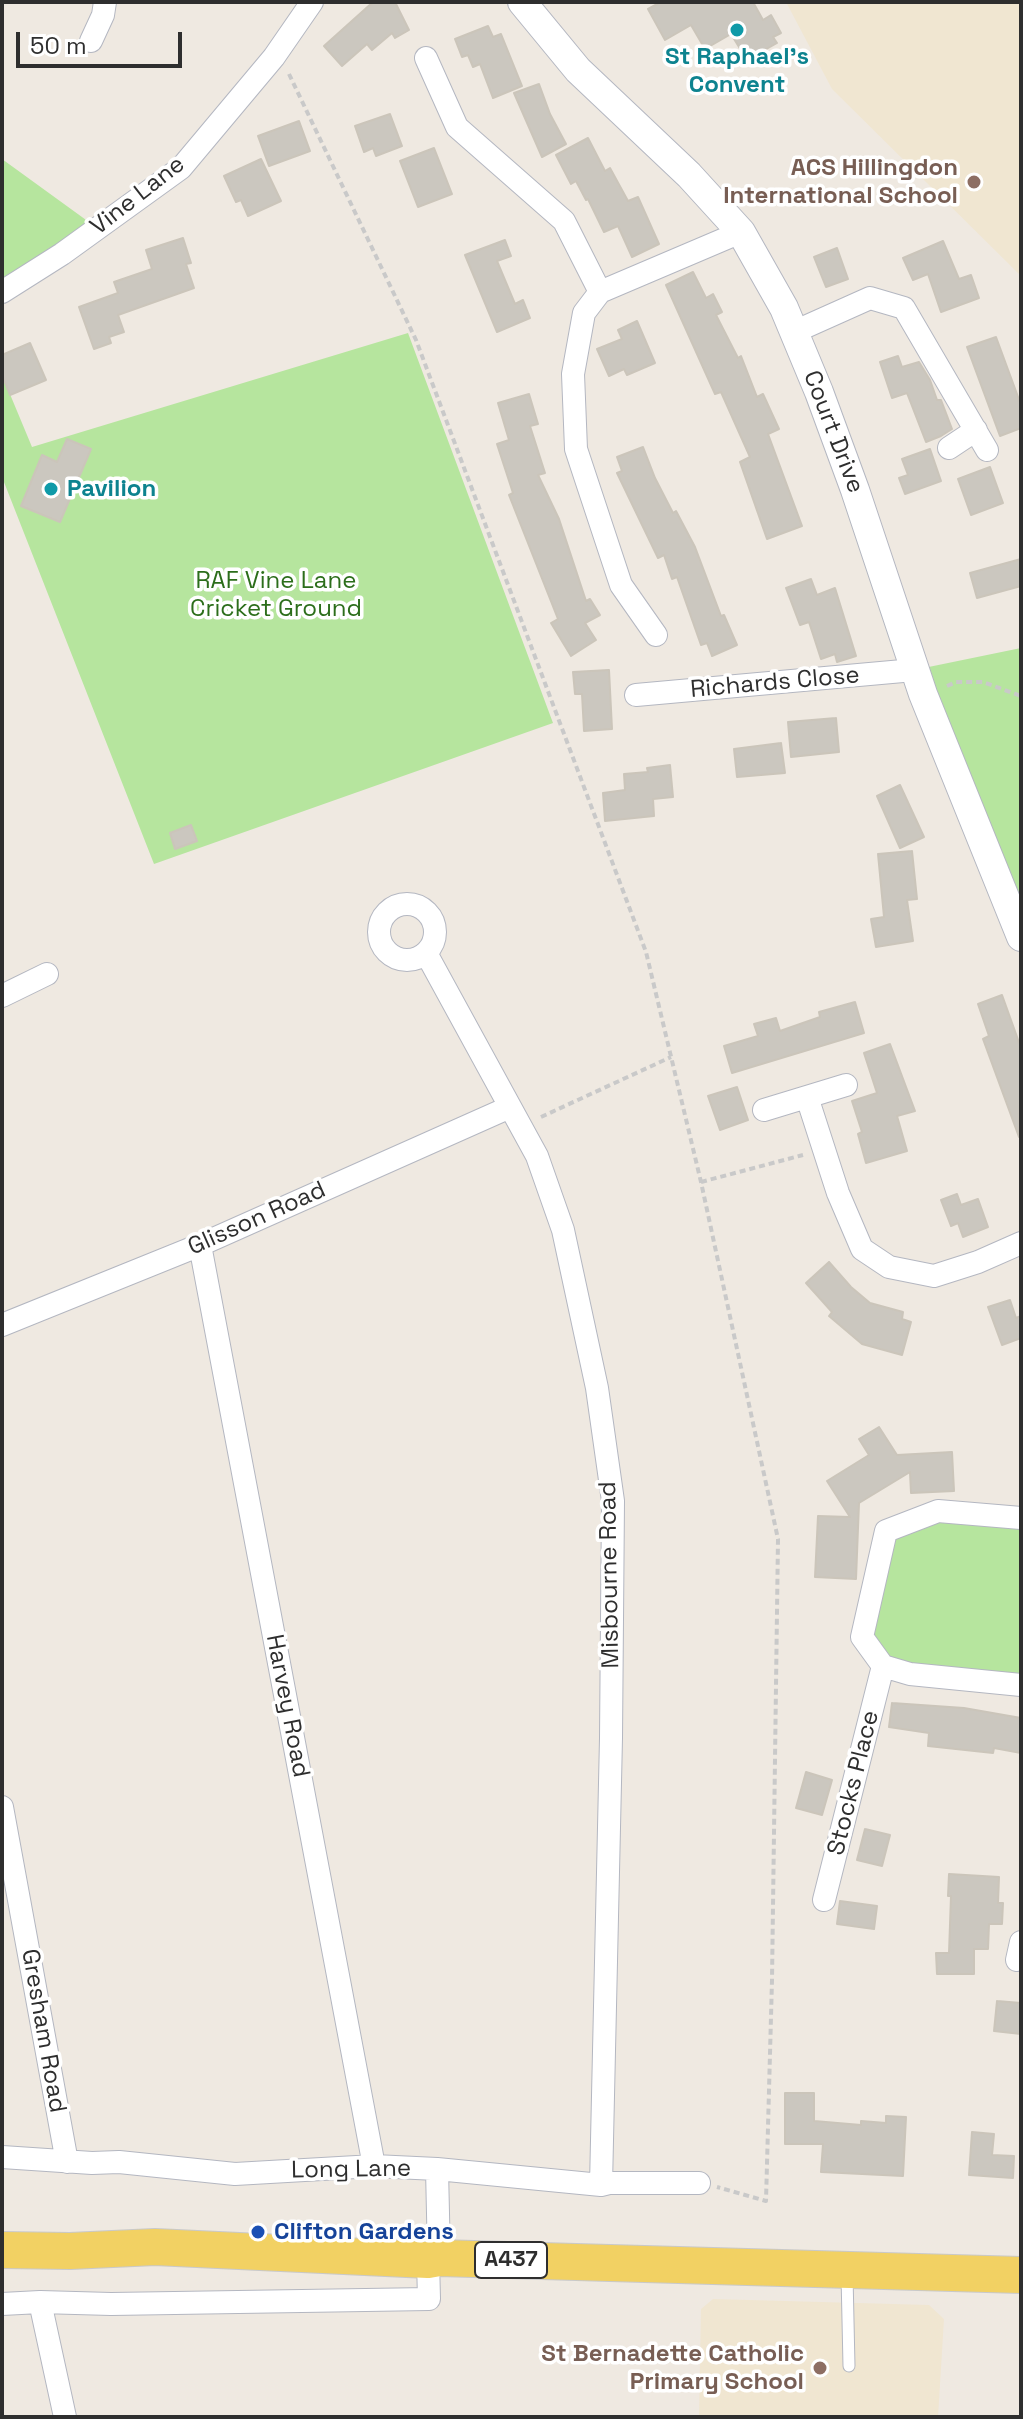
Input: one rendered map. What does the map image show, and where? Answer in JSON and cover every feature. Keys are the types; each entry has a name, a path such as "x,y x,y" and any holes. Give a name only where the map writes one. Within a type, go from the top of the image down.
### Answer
{"main road":[{"name":"A437","path":"2,2250 155,2247 434,2259 1021,2275"}],"street":[{"path":"91,41 103,15 105,2"},
{"name":"Vine Lane","path":"2,292 62,254 181,168 274,57 312,2"},
{"name":"Court Drive","path":"522,2 578,70 689,175 741,232 784,308 850,476 919,682 1021,937"},
{"path":"426,58 457,127 564,221 600,292"},
{"path":"656,635 621,585 576,449 573,374 584,313 600,292 741,232"},
{"path":"794,332 870,298 904,308 987,450"},
{"path":"949,448 976,430"},
{"name":"Richards Close","path":"636,695 919,682"},
{"name":"Misbourne Road","path":"426,953 537,1156 563,1230 597,1388 613,1501 611,1754 601,2185"},
{"path":"2,996 47,974"},
{"path":"764,1110 846,1085"},
{"path":"807,1097 838,1193 862,1249 889,1267 934,1276 978,1262 1021,1243"},
{"name":"Glisson Road","path":"2,1325 200,1245 510,1107"},
{"name":"Harvey Road","path":"200,1245 374,2166"},
{"path":"1021,1518 938,1511 886,1531 862,1637 883,1666 910,1674 1021,1685"},
{"name":"Stocks Place","path":"824,1900 883,1666"},
{"name":"Gresham Road","path":"2,1807 67,2162"},
{"name":"Long Lane","path":"2,2157 119,2162 235,2174 374,2166 601,2185 699,2183"},
{"path":"2,2304 429,2299 434,2259 437,2169"},
{"path":"40,2302 65,2417"}],"lane":[{"path":"847,2271 849,2366"}],"path":[{"path":"274,57 293,77 416,340 646,952 701,1182 778,1539 766,2201 699,2183"},
{"path":"919,682 983,682 1021,696"},
{"path":"522,1128 671,1057"},
{"path":"701,1182 825,1150"}],"shaded area":[{"name":"ACS Hillingdon International School","path":"786,2 1021,2 1021,276 832,89"},
{"name":"St Bernadette Catholic Primary School","path":"713,2299 929,2305 944,2319 938,2417 699,2417 701,2309"}],"green space":[{"path":"2,159 93,225 2,286"},
{"name":"RAF Vine Lane Cricket Ground","path":"408,333 553,723 154,864 2,477 2,375 32,447"},
{"path":"1021,648 1021,937 914,670"},
{"path":"938,1511 1021,1518 1021,1685 910,1674 862,1637 886,1531"}],"building":[{"path":"373,2 395,2 409,30 395,38 392,33 372,50 367,44 342,66 324,46"},
{"name":"St Raphael's Convent","path":"661,2 753,2 763,20 771,15 781,33 773,37 777,43 747,60 731,34 705,49 691,25 665,40 648,9"},
{"path":"488,26 493,37 501,34 522,86 493,98 480,64 473,67 468,55 462,57 455,39"},
{"path":"539,84 566,144 542,157 514,93"},
{"path":"390,114 402,146 376,156 373,148 364,152 355,126"},
{"path":"299,121 310,151 269,166 258,136"},
{"path":"588,138 605,171 610,168 628,201 638,197 659,244 632,257 618,226 604,232 576,181 571,184 556,155"},
{"path":"434,148 452,194 418,207 400,161"},
{"path":"261,159 281,201 248,216 241,200 236,202 224,176"},
{"path":"183,238 191,263 186,264 194,288 118,315 124,332 109,337 111,343 94,349 79,307 118,293 114,282 152,269 146,250"},
{"path":"505,240 511,256 497,261 515,304 523,300 530,318 497,332 465,255"},
{"path":"943,241 959,279 971,275 979,298 941,312 928,274 913,280 903,258"},
{"path":"837,248 848,279 826,287 814,257"},
{"path":"693,272 706,298 713,294 722,312 716,315 738,358 741,356 757,397 763,394 779,429 768,434 802,526 767,539 740,462 750,457 721,392 715,394 666,285"},
{"path":"637,321 655,363 627,375 624,369 609,376 597,349 622,339 618,330"},
{"path":"996,337 1021,405 1021,428 1000,436 967,347"},
{"path":"30,343 46,380 10,395 2,375 2,355"},
{"path":"898,356 902,367 919,362 937,400 941,400 952,429 941,436 926,442 907,393 892,398 880,362"},
{"path":"529,394 538,424 530,426 545,473 538,475 559,519 586,601 590,599 600,615 585,623 596,640 571,656 551,623 558,619 509,495 513,493 497,444 509,440 498,403"},
{"name":"Pavilion","path":"67,439 91,449 60,522 21,506 42,455 57,462"},
{"path":"643,447 673,513 676,511 695,547 721,616 724,615 737,645 712,656 707,643 701,645 677,577 672,579 664,555 658,558 617,473 622,471 617,457"},
{"path":"930,449 941,481 905,494 899,478 908,475 902,459"},
{"path":"990,467 1003,503 971,515 958,479"},
{"path":"1021,559 1021,586 977,598 970,573"},
{"path":"811,579 817,595 835,588 856,656 837,662 835,654 821,659 809,622 800,625 786,588"},
{"path":"609,670 612,729 584,731 582,694 575,694 573,672"},
{"path":"836,718 839,752 791,757 788,722"},
{"path":"781,743 785,773 737,777 734,749"},
{"path":"670,765 673,797 653,799 654,816 605,821 603,793 625,790 624,774 648,772 647,768"},
{"path":"900,785 924,837 900,848 877,796"},
{"path":"191,825 197,841 175,849 170,833"},
{"path":"912,851 917,899 907,900 913,941 876,947 871,919 884,917 878,854"},
{"path":"1002,995 1021,1048 1019,1137 983,1039 989,1036 978,1004"},
{"path":"855,1002 864,1033 732,1073 724,1046 758,1036 754,1024 776,1018 780,1031 820,1017 819,1012"},
{"path":"890,1044 915,1111 897,1116 907,1151 866,1163 858,1134 862,1132 852,1101 877,1093 864,1053"},
{"path":"737,1087 748,1120 720,1130 708,1096"},
{"path":"957,1194 961,1205 978,1199 988,1227 963,1237 958,1223 951,1226 941,1200"},
{"path":"829,1262 870,1303 903,1312 902,1319 911,1322 902,1355 862,1344 829,1316 832,1312 806,1283"},
{"path":"1010,1300 1016,1318 1021,1316 1021,1338 1002,1345 988,1307"},
{"path":"879,1427 897,1455 952,1452 954,1491 911,1493 910,1472 859,1503 856,1579 815,1577 818,1516 850,1517 827,1481 869,1455 859,1439"},
{"path":"892,1703 964,1708 1021,1718 1021,1753 994,1748 993,1753 928,1746 929,1733 889,1727"},
{"path":"806,1772 832,1780 822,1815 796,1808"},
{"path":"865,1829 890,1835 882,1866 857,1860"},
{"path":"949,1874 999,1877 998,1903 1003,1903 1002,1924 989,1924 988,1949 974,1949 974,1974 937,1974 936,1953 949,1953"},
{"path":"840,1901 877,1906 874,1929 837,1924"},
{"path":"997,2001 1021,2003 1021,2034 994,2031"},
{"path":"785,2093 814,2093 814,2121 861,2125 861,2121 886,2123 886,2116 906,2117 903,2176 821,2172 823,2144 785,2144"},
{"path":"972,2132 994,2134 992,2155 1014,2156 1013,2178 969,2175"}],"place":[{"name":"St Raphael's Convent","path":"737,30"},
{"name":"ACS Hillingdon International School","path":"974,182"},
{"name":"Pavilion","path":"51,489"},
{"name":"Clifton Gardens","path":"258,2232"},
{"name":"St Bernadette Catholic Primary School","path":"820,2368"}]}
